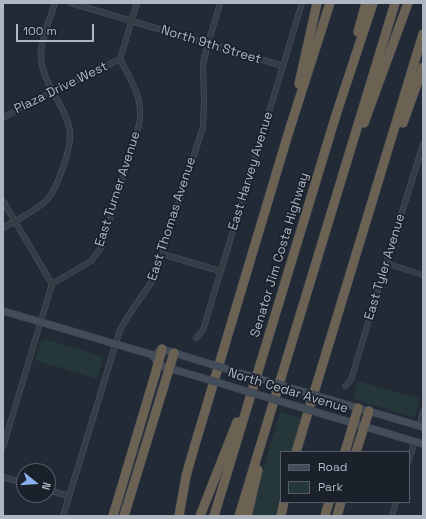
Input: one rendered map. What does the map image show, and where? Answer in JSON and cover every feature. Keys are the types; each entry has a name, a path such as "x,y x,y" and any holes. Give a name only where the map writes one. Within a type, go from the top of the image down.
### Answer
{"highway":[{"path":"289,131 317,3"},
{"path":"179,516 192,454 289,131 330,3"},
{"path":"336,114 366,3"},
{"name":"Senator Jim Costa Highway","path":"214,516 336,114 373,3"},
{"path":"238,516 395,3"},
{"path":"328,223 408,3"},
{"path":"296,451 423,34"},
{"path":"363,233 423,67"},
{"path":"113,516 162,349"},
{"path":"124,516 174,353"},
{"path":"200,516 260,366"},
{"path":"247,516 282,374"},
{"path":"345,451 358,408"},
{"path":"356,451 369,411"},
{"path":"281,516 284,503"},
{"path":"325,516 329,503"},
{"path":"337,516 341,503"}],"main road":[{"path":"3,311 152,355 158,365"},
{"path":"152,355 162,349"},
{"name":"North Cedar Avenue","path":"162,349 421,427"},
{"name":"North Cedar Avenue","path":"158,365 423,444"}],"street":[{"path":"3,228 39,206 52,194 69,146 70,137 67,120 45,74 41,59 43,43 55,3"},
{"name":"North 9th Street","path":"71,3 283,66"},
{"path":"120,59 137,3"},
{"name":"East Thomas Avenue","path":"63,516 115,344 123,322 148,289 155,276 203,127 203,64 220,3"},
{"name":"East Harvey Avenue","path":"196,338 203,330 302,3"},
{"name":"Plaza Drive West","path":"3,118 20,108 120,59"},
{"name":"East Turner Avenue","path":"52,284 91,261 101,248 137,133 141,114 138,95 120,59"},
{"name":"East Tyler Avenue","path":"345,386 351,380 423,145"},
{"path":"3,201 52,284 3,447"},
{"path":"162,254 220,272"},
{"path":"386,263 423,275"},
{"path":"421,427 423,412"},
{"path":"410,457 415,441"},
{"path":"3,477 16,481"},
{"path":"56,492 69,496"},
{"path":"392,516 396,503"}],"green space":[{"path":"45,339 101,356 103,360 97,379 35,360 41,341"},
{"path":"358,381 420,399 415,415 412,417 353,399"},
{"path":"280,412 302,419 292,451 280,451 280,495 276,516 251,516"}]}
